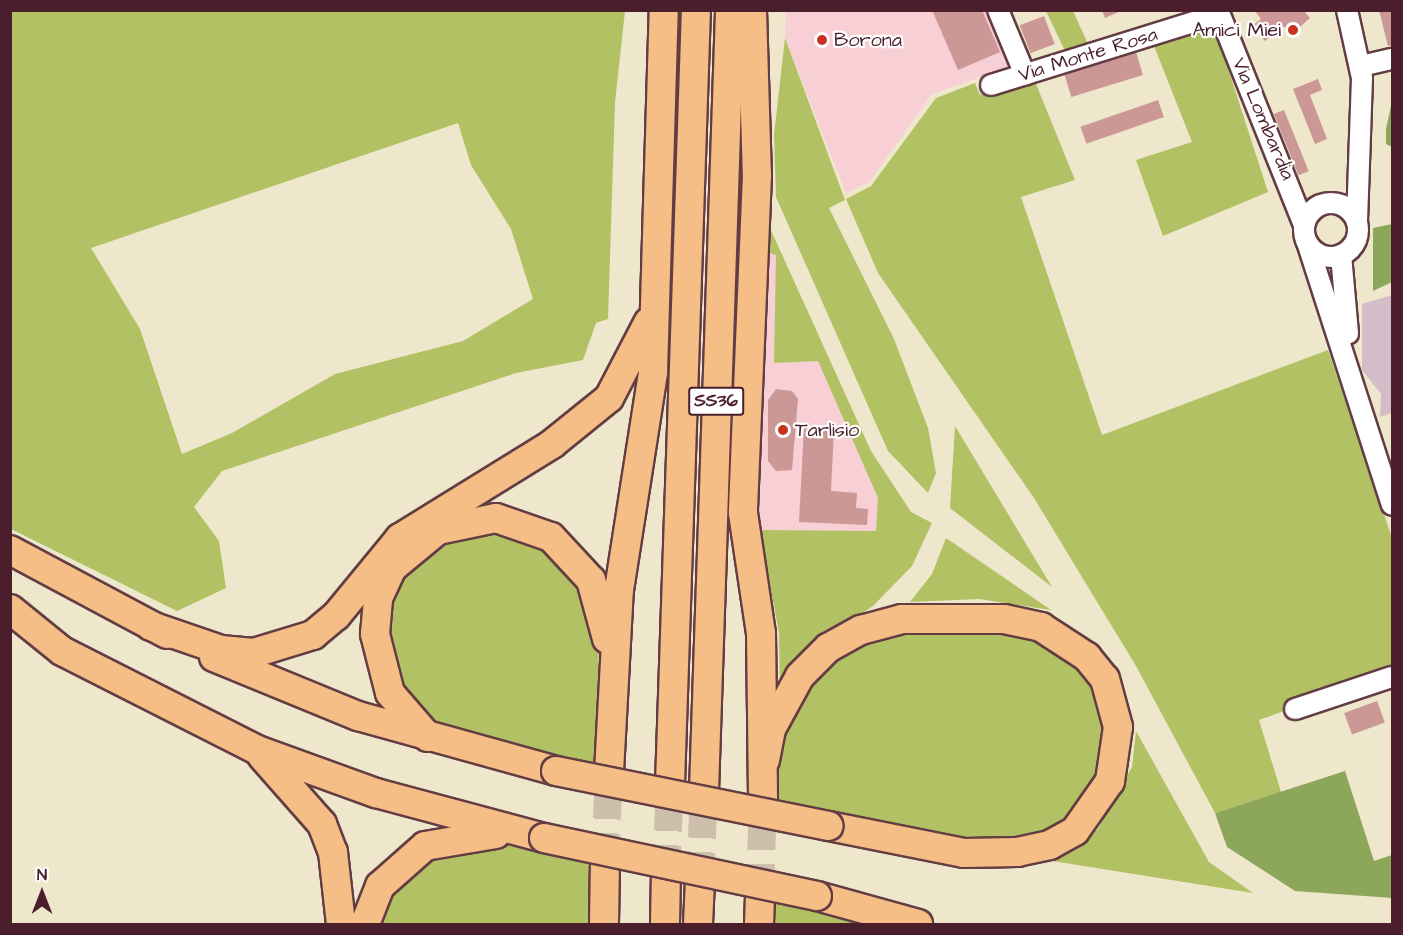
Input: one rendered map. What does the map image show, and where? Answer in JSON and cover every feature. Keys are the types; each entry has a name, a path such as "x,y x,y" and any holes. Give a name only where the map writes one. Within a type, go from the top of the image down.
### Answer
{"highway":[{"path":"609,772 619,590 653,372 664,10"},
{"name":"SS36","path":"670,784 696,10"},
{"name":"SS36","path":"704,791 730,10"},
{"path":"752,10 758,85 743,513 761,633 765,760 763,802"},
{"path":"758,85 767,50 768,10"},
{"path":"151,626 221,651 254,653 313,635 336,616 400,538 552,444 609,398 643,342 656,298"},
{"path":"429,738 390,693 378,664 378,598 392,568 415,545 466,520 496,518 524,524 572,554 591,580 601,609 611,710"},
{"path":"10,550 151,626 304,695 429,738 556,771 964,853 1018,852 1050,845 1075,831 1110,781 1118,727 1105,679 1087,657 1041,627 1004,619 902,619 861,630 828,648 800,676 771,729 765,760"},
{"path":"10,609 62,651 161,706 257,750 376,794 533,836 817,896 918,924"},
{"path":"257,750 322,824 333,852 341,924"},
{"path":"365,924 380,886 425,846 457,837 533,836"},
{"path":"602,924 605,861"},
{"path":"664,924 666,873"},
{"path":"698,924 700,880"},
{"path":"759,924 760,892"}],"street":[{"path":"998,10 1025,75"},
{"path":"1347,10 1361,66 1357,221 1356,240 1341,255 1322,255 1306,234 1325,204 1349,193 1358,177"},
{"name":"Via Monte Rosa","path":"991,85 1219,12"},
{"name":"Via Lombardia","path":"1219,12 1295,194 1306,234 1352,367 1392,504"},
{"path":"1361,66 1392,59"},
{"name":"Via Lombardia","path":"1295,194 1325,204 1344,206 1357,221"},
{"name":"Via Lombardia","path":"1341,255 1352,367"},
{"path":"1295,709 1392,677"}],"shaded area":[{"path":"786,11 990,11 1013,65 932,94 869,182 846,193 785,38"},
{"path":"765,252 777,255 774,363 818,361 878,498 876,531 755,530"},
{"path":"1392,295 1392,413 1380,417 1381,394 1362,370 1362,304"}],"green space":[{"path":"10,11 625,11 615,102 608,319 596,323 583,360 516,373 222,471 194,507 219,541 226,588 177,611 11,529","holes":["458,123 471,165 511,229 533,299 463,341 335,374 232,433 182,454 140,329 91,248"]},
{"path":"1046,11 1073,11 1088,44 1065,51"},
{"path":"1213,22 1268,192 1163,236 1136,160 1192,142 1152,41"},
{"path":"785,38 845,200 829,208 894,339 928,428 936,473 928,493 888,451 776,197 774,135"},
{"path":"1034,79 1075,180 1021,197 1102,435 1328,350 1392,538 1392,673 1259,720 1281,792 1215,813 1136,666 1034,498 878,273 846,199 871,186 936,98 975,83 980,95"},
{"path":"1392,101 1392,147 1386,144 1386,129"},
{"path":"765,217 871,451 911,512 932,523 912,566 873,606 836,631 780,695 779,633 760,530 876,531 878,498 818,361 774,363 776,255 765,252"},
{"path":"1392,224 1392,282 1373,291 1373,228"},
{"path":"955,426 1052,587 950,508"},
{"path":"487,526 564,555 599,624 597,770 453,734 423,718 386,666 386,605 418,553"},
{"path":"946,538 1051,610 979,599 910,602 932,574"},
{"path":"899,626 1005,626 1069,648 1108,703 1107,770 1066,824 1035,838 956,841 772,804 775,755 793,703 835,654"},
{"path":"1136,731 1209,862 1253,893 1040,859 1072,850 1098,829 1132,767"},
{"path":"1345,771 1374,861 1392,855 1392,898 1295,891 1227,847 1215,813"},
{"path":"498,844 595,858 589,924 373,924 383,896 423,856"},
{"path":"769,895 907,924 770,924"}],"building":[{"path":"932,10 982,10 1000,52 958,70"},
{"path":"1102,10 1123,10 1105,18"},
{"path":"1254,10 1303,10 1310,18 1291,35 1283,26 1265,41 1252,26 1261,19"},
{"path":"1379,10 1392,10 1392,45 1388,46"},
{"path":"1044,16 1055,44 1030,53 1020,25"},
{"path":"1136,52 1143,75 1071,97 1064,74"},
{"path":"1318,79 1322,90 1310,95 1327,139 1315,144 1293,89"},
{"path":"1158,100 1164,117 1086,144 1080,127"},
{"path":"1284,110 1309,171 1299,175 1274,114"},
{"name":"Tarlisio","path":"776,389 792,391 798,399 792,470 776,471 768,461 768,400"},
{"path":"804,427 834,428 831,491 857,493 856,508 868,509 867,525 799,522"},
{"path":"1377,701 1385,723 1352,735 1344,713"}],"tunnel":[{"path":"605,861 609,772"},
{"path":"666,873 670,784"},
{"path":"700,880 704,791"},
{"path":"760,892 763,802"}],"place":[{"name":"Amici Miei","path":"1293,30"},
{"name":"Borona","path":"822,40"},
{"name":"Tarlisio","path":"783,430"}]}
